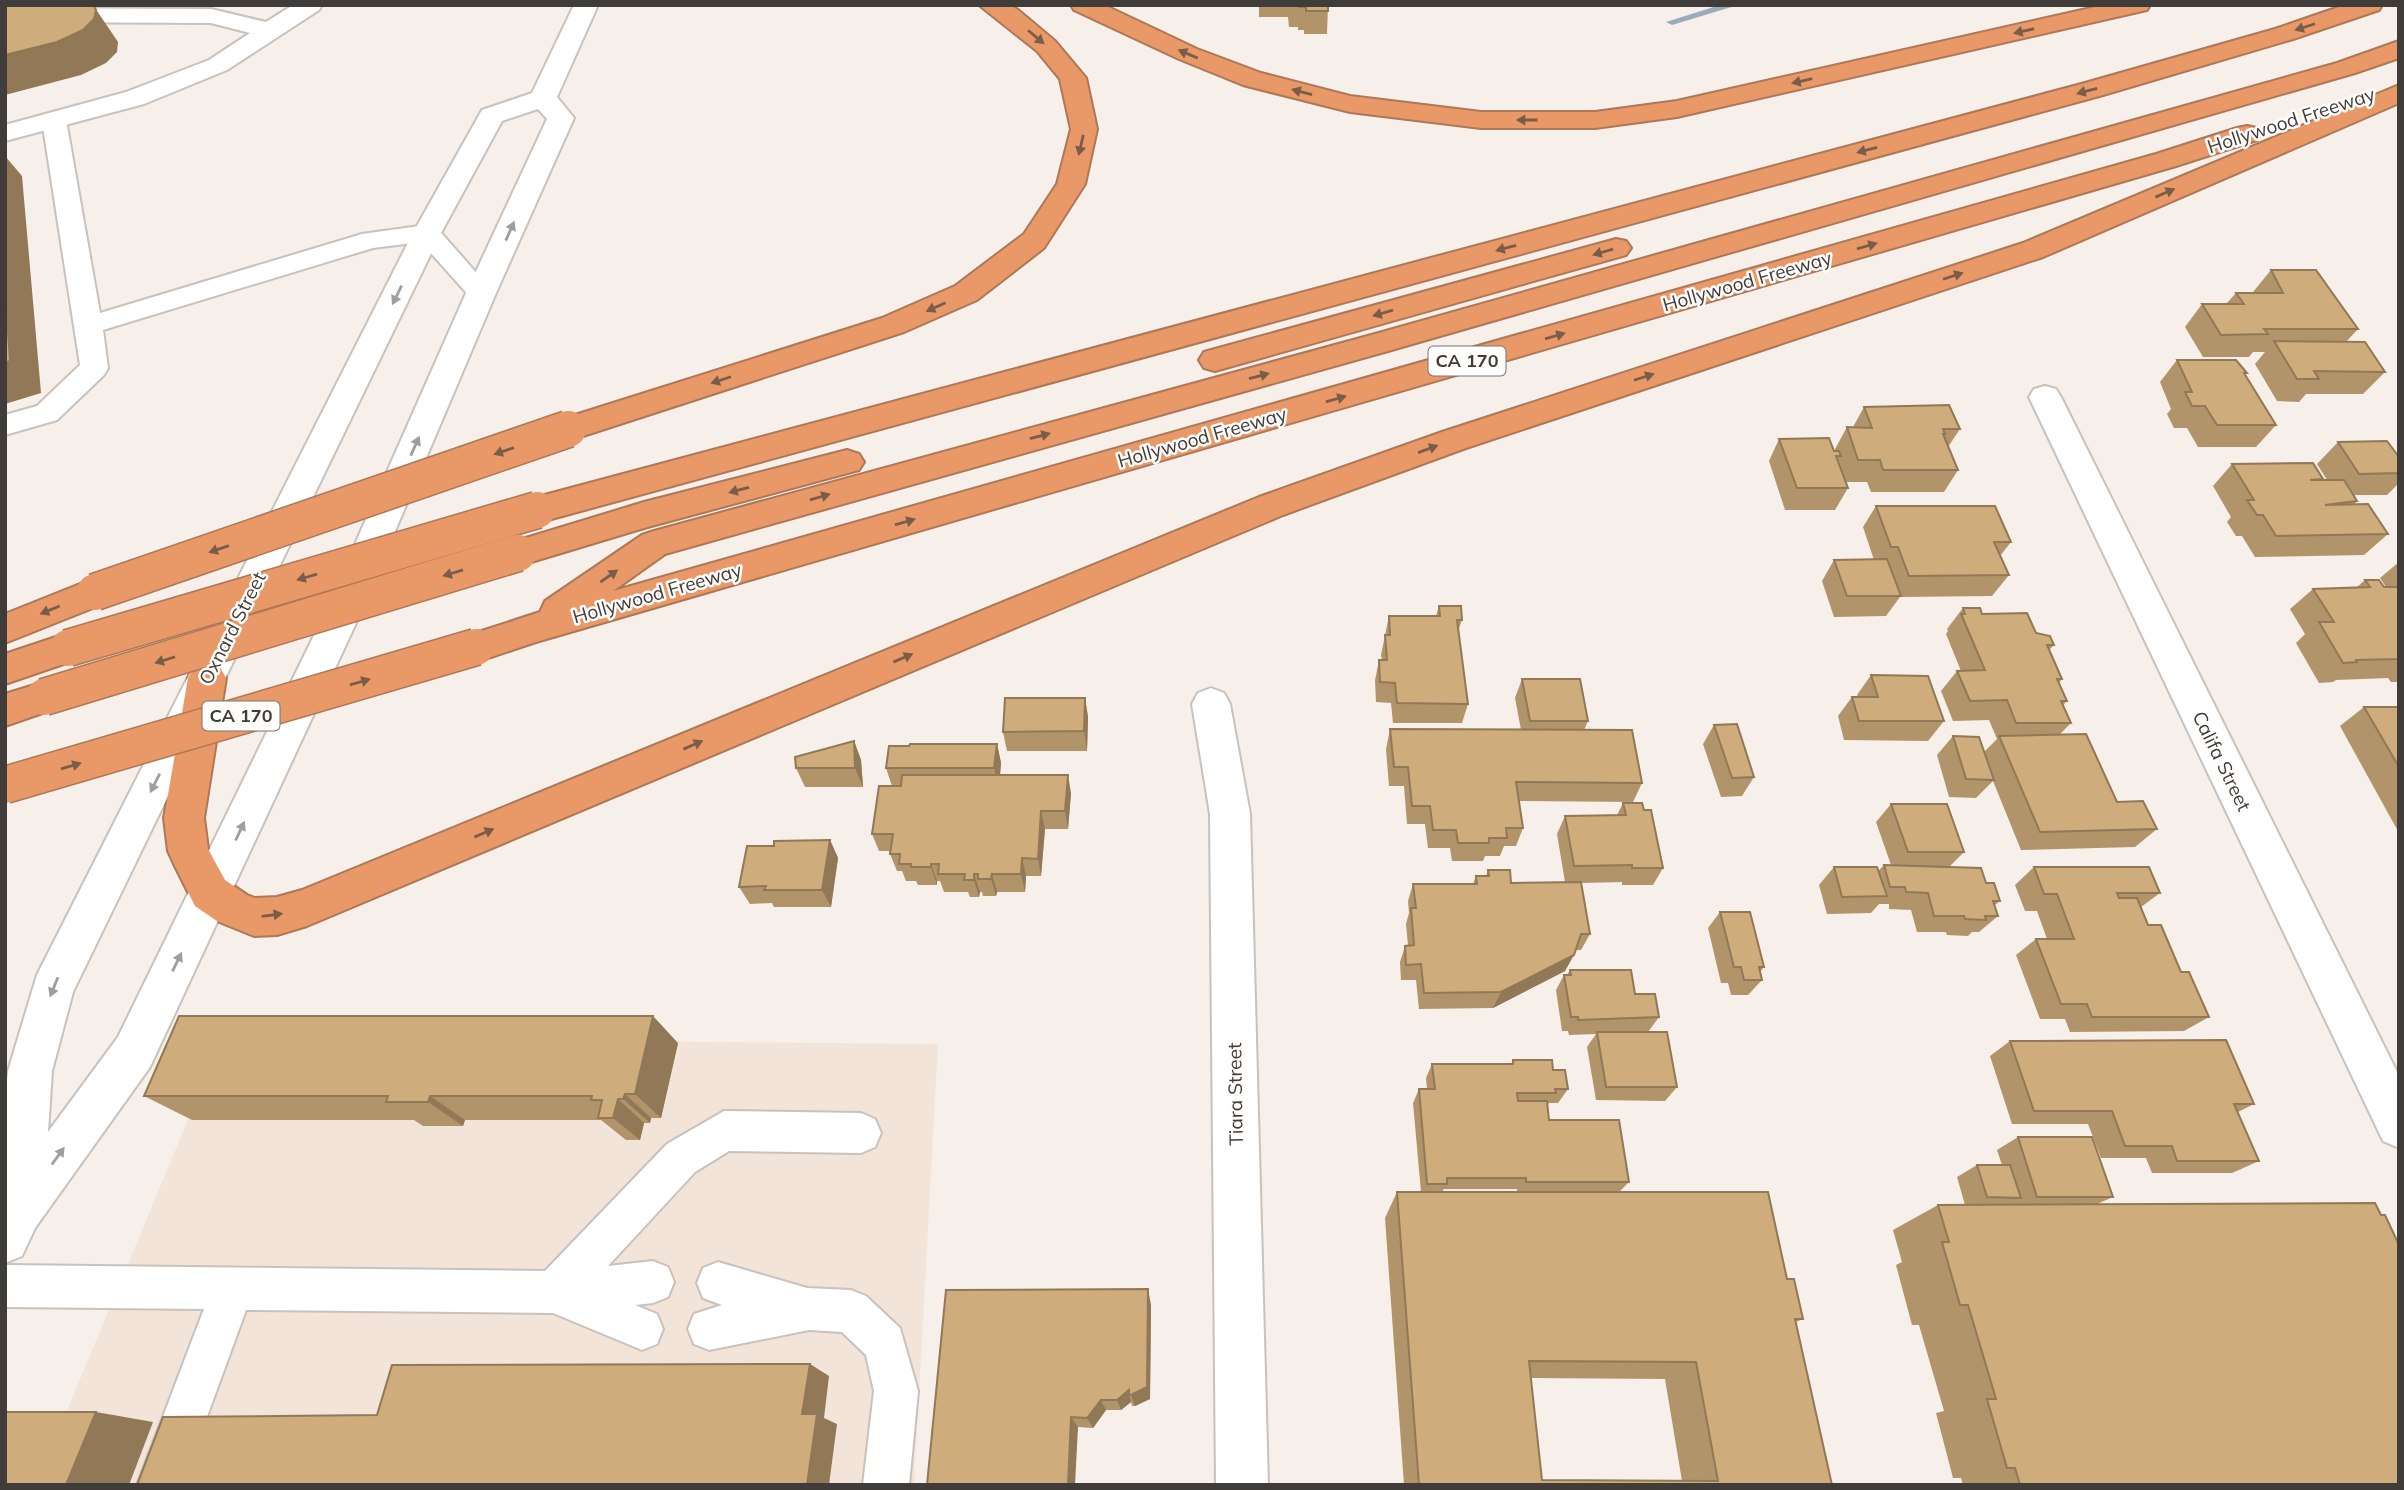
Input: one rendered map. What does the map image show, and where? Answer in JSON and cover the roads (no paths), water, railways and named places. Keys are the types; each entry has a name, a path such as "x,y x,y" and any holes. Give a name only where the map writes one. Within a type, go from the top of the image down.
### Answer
{"highway":[{"path":"5,629 95,592 568,429 894,326 966,293 1034,241 1072,184 1084,129 1073,78 1046,46 1009,15 991,5"},
{"path":"1083,5 1188,54 1252,79 1350,104 1481,120 1595,120 1678,109 2138,5"},
{"path":"5,669 537,510 2080,93 2284,34 2370,5"},
{"path":"5,710 644,515 901,448 1651,239 2099,119 2399,26"},
{"path":"533,628 654,544 1883,201 2333,72 2399,49"},
{"name":"Hollywood Freeway","path":"5,785 476,648 533,628 2139,168 2399,86"},
{"path":"207,678 184,818 188,851 210,893 232,908 254,917 277,916 307,907 1271,506 1454,440 2033,250 2399,93"}],"main road":[{"path":"5,133 135,99 206,70 310,5"},
{"path":"543,98 586,5"},
{"path":"5,15 133,10 211,16 271,31"},
{"name":"Oxnard Street","path":"543,98 561,118 481,293 339,621 134,1052 12,1225 30,1071 52,989 427,233 491,116 543,98"},
{"name":"Califa Street","path":"2045,397 2399,1125"},
{"name":"Tiara Street","path":"1211,704 1230,814 1242,1485"}],"lane":[{"path":"5,425 47,413 94,368 54,120"},
{"path":"89,325 371,240 427,233 481,293"},
{"path":"554,1293 681,1158 724,1131 861,1133"},
{"path":"5,1286 554,1293 653,1282"},
{"path":"718,1283 809,1310"},
{"path":"159,1485 233,1288"},
{"path":"554,1293 642,1329"},
{"path":"709,1329 809,1310 851,1311 885,1343 896,1391 886,1485"}],"waterway":[{"path":"1672,22 1733,5"}]}
